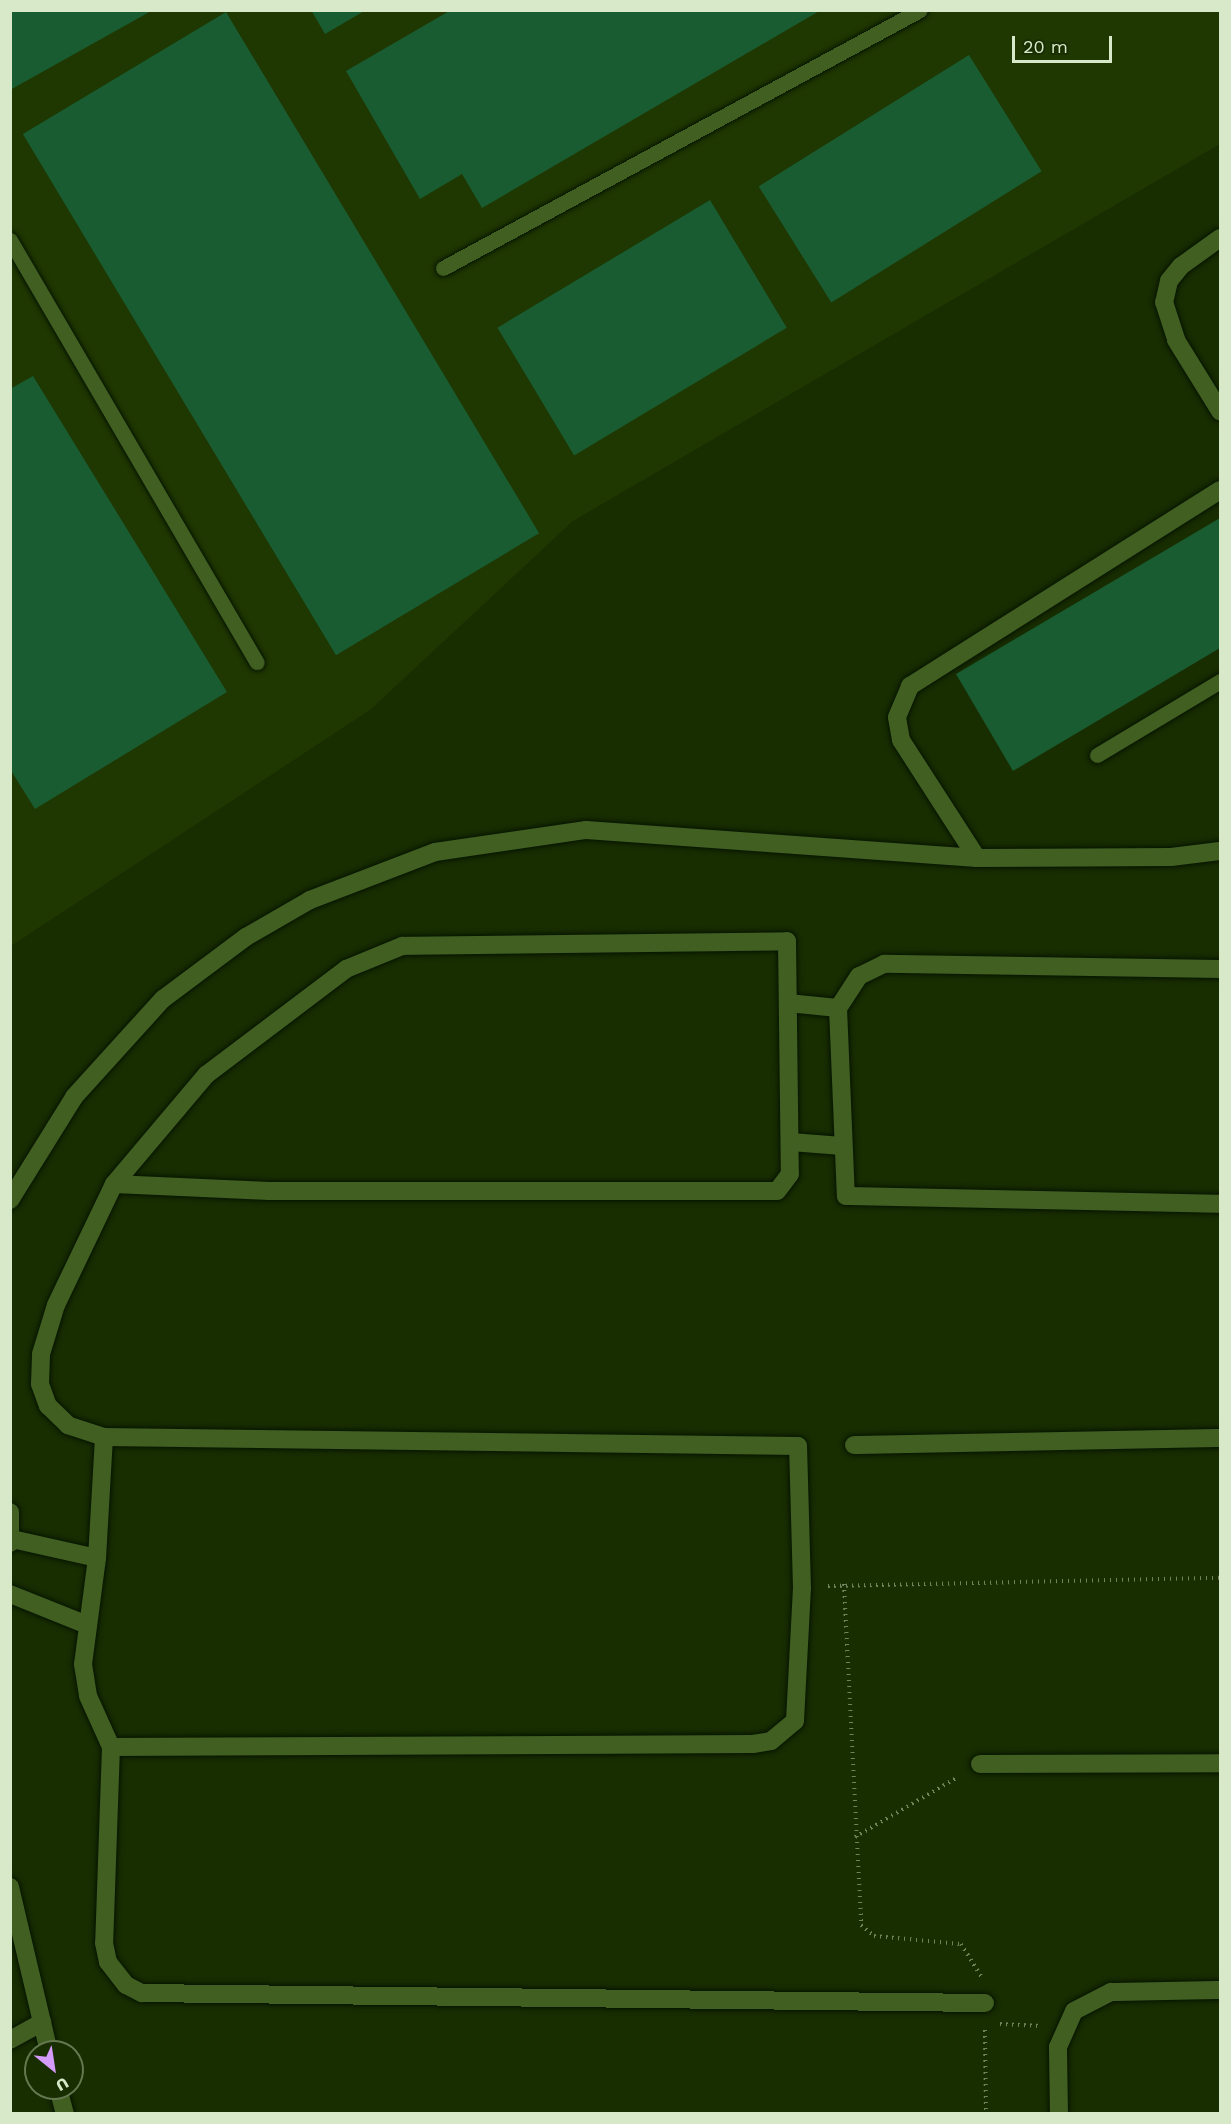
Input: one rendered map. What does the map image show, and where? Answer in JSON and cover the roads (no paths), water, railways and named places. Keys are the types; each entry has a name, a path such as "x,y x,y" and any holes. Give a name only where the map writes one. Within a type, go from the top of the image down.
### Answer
{"street":[{"path":"1221,238 1181,266 1164,302 1176,340 1221,411"},
{"path":"977,858 901,741 897,717 910,686 1221,490"},
{"path":"10,1200 74,1097 163,999 246,937 369,874 435,852 586,830 977,858 1172,857 1221,850"},
{"path":"111,1748 771,1741 795,1721 800,1706 802,1588 798,1446 104,1437 68,1425 48,1406 40,1383 41,1354 83,1240 114,1184 206,1075 346,969 391,947 787,941 791,1142 789,1181 765,1194 269,1191 114,1184"},
{"path":"1221,969 884,964 859,976 838,1008 842,1146 846,1196 1221,1204"},
{"path":"788,1003 838,1008"},
{"path":"791,1142 842,1146"},
{"path":"104,1437 97,1558 83,1664 88,1696 111,1748 104,1944 116,1975 142,1993 985,2003"},
{"path":"854,1445 1221,1438"},
{"path":"10,1512 11,1541 97,1558"},
{"path":"10,1594 87,1625"},
{"path":"980,1764 1221,1763"},
{"path":"10,1887 46,2040"},
{"path":"1059,2114 1058,2047 1063,2027 1092,1997 1111,1992 1221,1990"},
{"path":"10,2040 42,2022"}],"lane":[{"path":"443,268 920,10"},
{"path":"10,240 257,662"},
{"path":"1097,754 1221,681"}]}
